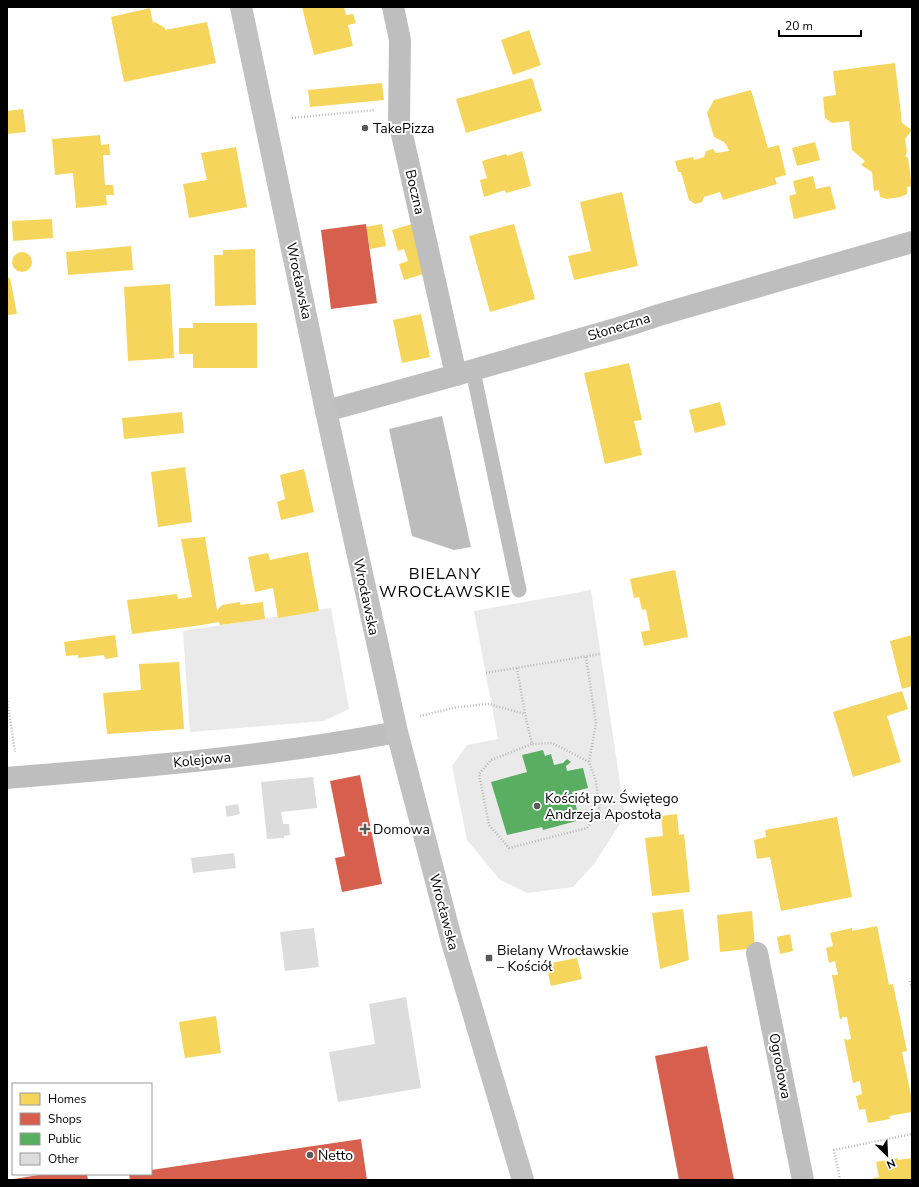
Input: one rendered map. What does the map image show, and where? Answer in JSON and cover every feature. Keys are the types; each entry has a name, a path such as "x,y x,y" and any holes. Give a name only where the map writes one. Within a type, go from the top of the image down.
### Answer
{"main road":[{"name":"Wrocławska","path":"241,7 326,412 397,732 452,942 523,1180"}],"street":[{"name":"Boczna","path":"393,7 400,40 399,121 465,373"},
{"name":"Słoneczna","path":"326,412 465,373 912,242"},
{"name":"Kolejowa","path":"7,778 205,761 347,742 397,732"},
{"name":"Ogrodowa","path":"757,953 803,1180"}],"lane":[{"path":"465,373 519,590"}],"path":[{"path":"292,118 399,108"},
{"path":"486,672 600,654"},
{"path":"586,657 596,723 589,762 596,781 600,812 587,828 509,848 489,825 479,774 491,760 532,744 552,743 589,762"},
{"path":"517,668 532,744"},
{"path":"7,698 15,753"},
{"path":"419,716 458,707 489,704 525,714"},
{"path":"910,981 912,988"},
{"path":"840,1180 834,1150 912,1134"}],"shaded area":[{"path":"442,416 471,547 454,550 412,536 389,429"},
{"path":"591,590 625,816 594,864 573,887 528,893 500,880 467,840 452,766 467,745 498,739 474,611"},
{"path":"331,608 349,709 324,721 190,732 183,631"}],"building: Homes":[{"path":"302,7 344,7 346,15 353,14 356,23 348,25 353,46 314,55"},
{"path":"150,8 153,23 155,22 165,28 165,30 207,22 216,63 124,82 111,17"},
{"path":"529,30 541,65 513,75 501,40"},
{"path":"895,63 902,123 912,130 905,139 907,152 905,156 908,158 912,186 907,187 907,194 900,197 887,199 880,197 879,190 874,191 872,172 861,165 865,161 852,150 849,121 832,123 825,118 823,97 836,95 833,71"},
{"path":"532,78 542,111 466,133 456,99"},
{"path":"382,83 384,100 310,107 308,90"},
{"path":"751,90 768,148 779,145 786,175 775,178 777,184 723,200 720,192 704,197 702,202 695,204 689,200 681,172 678,172 675,161 693,157 694,160 704,157 706,151 713,149 716,153 729,151 724,142 714,137 707,113 714,100"},
{"path":"23,109 26,132 7,134 7,111"},
{"path":"100,135 101,145 109,144 110,155 103,155 105,185 113,185 114,195 106,195 107,205 76,208 73,173 55,175 52,139"},
{"path":"815,142 820,160 797,166 792,148"},
{"path":"236,147 247,207 189,218 183,184 207,180 201,153"},
{"path":"522,151 531,186 506,193 505,190 484,197 480,180 487,178 482,161 506,154 507,156"},
{"path":"813,176 816,189 830,186 836,209 794,219 789,196 796,194 793,181"},
{"path":"622,192 638,266 574,280 568,256 591,251 580,202"},
{"path":"52,219 53,238 13,241 12,221"},
{"path":"382,224 386,246 370,249 366,227"},
{"path":"412,224 427,273 404,280 399,264 408,261 404,249 398,251 392,230"},
{"path":"514,224 535,299 490,312 469,236"},
{"path":"131,246 133,270 68,275 66,252"},
{"path":"255,249 256,305 215,306 214,255 223,255 223,250"},
{"path":"22,252 29,255 32,262 29,269 22,272 15,269 12,262 15,255"},
{"path":"7,278 10,278 17,314 7,315"},
{"path":"170,284 174,358 128,361 124,287"},
{"path":"421,314 430,357 402,363 393,320"},
{"path":"193,323 257,323 257,368 193,368 193,354 179,354 179,328 193,328"},
{"path":"629,363 642,420 634,421 642,455 605,464 584,373"},
{"path":"720,402 726,425 695,433 689,410"},
{"path":"182,412 184,433 124,439 122,418"},
{"path":"185,467 192,522 158,527 151,472"},
{"path":"304,469 314,512 281,520 277,502 285,499 280,475"},
{"path":"205,537 217,610 222,605 240,602 241,605 263,602 265,619 220,625 219,622 132,634 127,600 177,594 178,599 192,597 181,539"},
{"path":"308,552 319,611 278,618 273,588 255,592 248,557 268,553 270,560"},
{"path":"675,570 688,637 644,646 641,632 650,630 646,609 642,610 639,597 634,598 630,579"},
{"path":"115,635 118,657 105,659 104,655 78,658 78,655 66,656 64,642"},
{"path":"912,635 912,686 902,689 890,641"},
{"path":"179,662 184,729 107,734 103,693 141,690 139,664"},
{"path":"902,691 908,709 887,716 901,762 853,777 833,712"},
{"path":"677,814 679,835 684,834 690,892 652,896 645,838 663,836 661,816"},
{"path":"837,817 852,897 781,911 770,857 757,859 754,840 766,837 765,830"},
{"path":"683,909 689,960 660,969 652,913"},
{"path":"752,911 755,948 720,952 717,915"},
{"path":"877,926 889,985 893,984 907,1051 902,1052 912,1100 912,1112 889,1116 890,1119 868,1123 865,1109 859,1110 856,1096 862,1094 860,1081 853,1083 844,1039 851,1039 847,1017 842,1017 842,1019 840,1019 832,975 838,975 835,961 829,963 826,948 833,946 830,933 852,928 852,931"},
{"path":"790,934 793,951 780,954 777,937"},
{"path":"577,958 582,979 551,986 546,964"},
{"path":"216,1016 221,1053 185,1058 179,1022"},
{"path":"898,1158 898,1160 912,1158 912,1180 873,1180 873,1178 879,1177 876,1162"}],"building: Shops":[{"path":"366,224 377,303 331,309 321,230"},
{"path":"360,775 382,884 342,892 335,858 345,856 330,781"},
{"path":"707,1046 734,1180 679,1180 655,1056"},
{"name":"Netto","path":"361,1139 367,1180 130,1180 129,1175 152,1175 152,1170"},
{"path":"39,1175 87,1175 88,1180 14,1180"}],"building: Public":[{"name":"Kościół pw. Świętego Andrzeja Apostoła","path":"543,750 545,756 551,754 554,765 563,763 567,759 571,762 566,766 567,771 583,768 588,788 572,792 580,820 543,830 542,827 507,835 491,782 527,772 522,755"}],"building: Other":[{"path":"313,777 317,808 281,812 283,824 289,824 290,835 284,836 284,838 267,839 261,782"},
{"path":"238,804 240,814 227,817 225,806"},
{"path":"234,853 236,868 193,873 191,858"},
{"path":"314,928 319,967 285,971 280,932"},
{"path":"406,997 421,1088 338,1102 329,1052 375,1044 369,1004"}],"place":[{"name":"TakePizza","path":"365,128"},
{"name":"Kościół pw. Świętego Andrzeja Apostoła","path":"537,806"},
{"name":"Domowa","path":"365,829"},
{"name":"Bielany Wrocławskie – Kościół","path":"489,958"},
{"name":"Netto","path":"310,1155"}],"district":[{"name":"BIELANY WROCŁAWSKIE","path":"445,583"}]}
